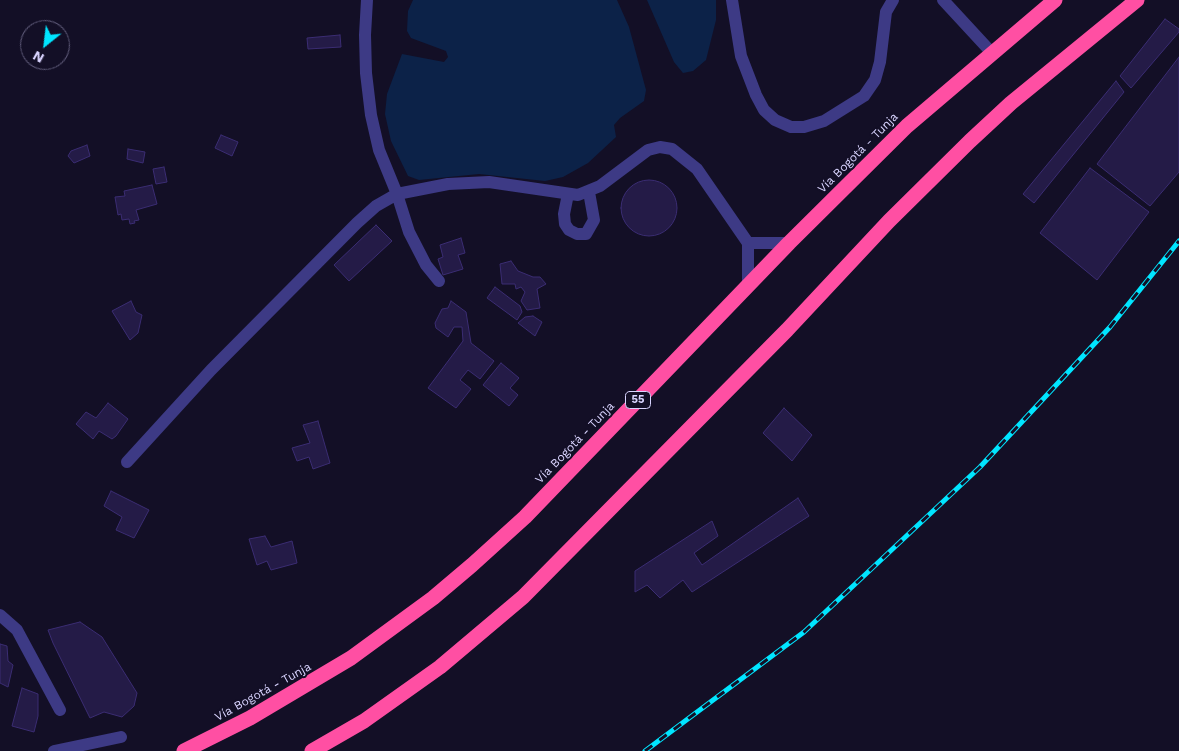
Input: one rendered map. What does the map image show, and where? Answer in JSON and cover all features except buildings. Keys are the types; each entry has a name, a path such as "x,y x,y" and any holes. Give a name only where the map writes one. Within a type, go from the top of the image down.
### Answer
{"highway":[{"name":"Vía Bogotá - Tunja","path":"184,751 250,718 352,658 433,598 524,517 789,243 907,126 1055,0"},
{"path":"312,751 364,721 440,668 522,596 787,330 889,221 963,147 1011,103 1137,0"}],"street":[{"path":"367,0 365,35 371,114 379,150 397,194 409,232 426,265 439,281"},
{"path":"732,0 741,56 764,110 775,120 791,127 804,127 824,121 864,96 875,80 880,62 886,12 893,0"},
{"path":"943,0 992,53"},
{"path":"127,462 211,370 357,223 376,206 397,194 470,182 489,182 578,195 589,192 648,150 660,147 672,150 697,168 748,243 748,287"},
{"path":"568,194 564,214 566,224 569,230 577,234 586,234 594,220 589,192"},
{"path":"748,243 789,243"},
{"path":"0,615 17,630 60,710"},
{"path":"54,751 121,737"}],"water":[{"path":"413,0 617,0 629,27 646,90 644,101 620,118 614,125 616,137 588,163 563,177 545,181 479,174 419,180 408,176 391,141 385,114 387,94 402,54 444,62 448,57 446,51 411,38 407,31 408,11"},
{"path":"647,0 716,0 716,20 706,60 693,71 683,73 674,62"}],"railway":[{"path":"645,751 804,632 980,467 1110,327 1179,241"}]}
